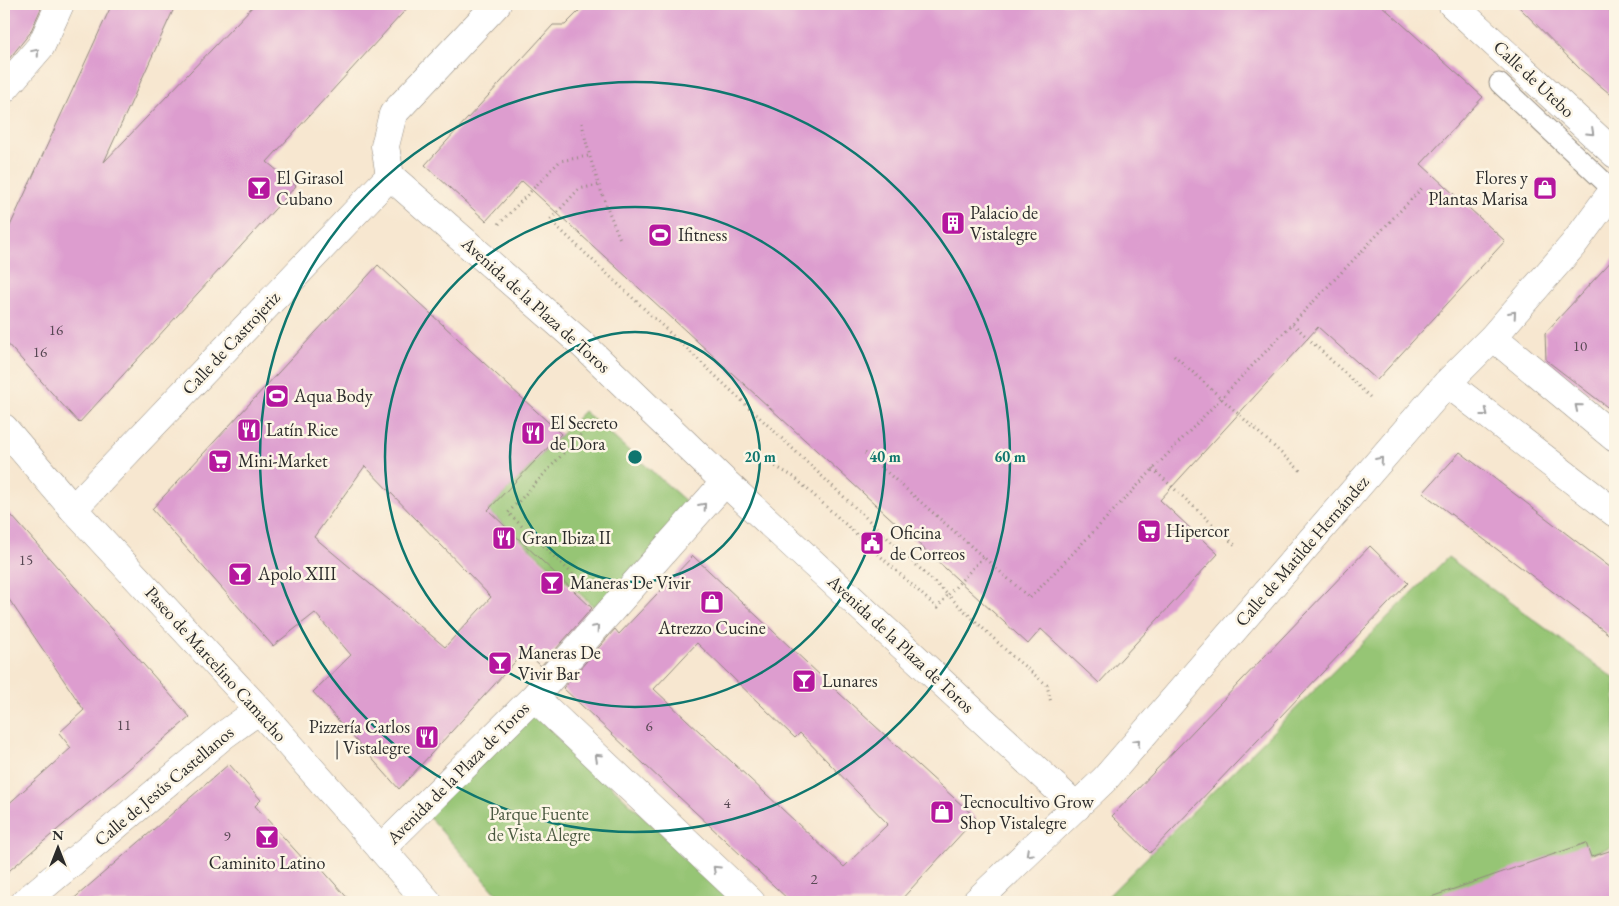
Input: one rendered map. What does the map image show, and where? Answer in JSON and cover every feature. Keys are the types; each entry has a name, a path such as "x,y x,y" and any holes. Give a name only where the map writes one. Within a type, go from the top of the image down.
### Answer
{"street":[{"path":"4,89 41,46 60,4"},
{"path":"390,176 385,146 393,114 497,4"},
{"name":"Calle de Utebo","path":"1452,4 1615,154"},
{"name":"Avenida de la Plaza de Toros","path":"390,176 582,344 725,482 1077,807"},
{"name":"Calle de Castrojeriz","path":"73,509 390,176"},
{"name":"Calle de Matilde Hernández","path":"976,902 1105,779 1447,383 1493,337 1573,244 1614,189"},
{"path":"1493,337 1615,438"},
{"path":"1447,383 1615,513"},
{"name":"Paseo de Marcelino Camacho","path":"4,428 73,509 259,710 428,902"},
{"name":"Avenida de la Plaza de Toros","path":"381,849 534,697 725,482"},
{"name":"Avenida de la Plaza de Toros","path":"534,697 752,902"},
{"name":"Calle de Jesús Castellanos","path":"25,902 224,735 259,710"}],"lane":[{"path":"1498,83 1614,189"}],"path":[{"path":"582,123 588,156 620,239"},
{"path":"498,225 560,161 588,156"},
{"path":"598,185 579,189 550,220 1012,656 1047,685 1051,703"},
{"path":"865,453 1030,598 1424,186"},
{"path":"1293,324 1372,399"},
{"path":"1174,355 1304,473"},
{"path":"584,431 508,514 592,592"},
{"path":"766,462 794,477 937,608 983,557"},
{"path":"1153,469 1235,545"}],"green space":[{"path":"584,411 698,512 605,617 488,510"},
{"path":"1448,557 1615,679 1615,846 1452,902 1102,902"},
{"name":"Parque Fuente de Vista Alegre","path":"531,711 735,902 504,902 428,816"}],"building":[{"path":"4,4 43,4 30,33 4,65"},
{"path":"112,4 176,4 104,162 255,4 411,4 267,162 296,186 79,423 4,340 4,239"},
{"path":"586,4 1380,4 1483,97 1421,164 1505,241 1377,380 1318,327 1160,500 1218,554 1099,683 1041,629 1028,644 522,181 486,221 425,165 553,25 565,25"},
{"path":"1516,4 1602,4 1615,16 1615,98 1580,69"},
{"path":"1615,257 1615,413 1546,360 1545,333"},
{"path":"378,265 561,434 488,510 592,608 541,666 525,651 399,789 313,692 351,655 315,613 273,646 152,509","holes":["365,466 491,597 445,647 314,537"]},
{"path":"1460,452 1615,571 1615,639 1423,493"},
{"path":"4,507 190,717 4,875 4,808 71,748 59,733 84,710 4,592"},
{"path":"1370,546 1408,583 1150,853 1112,816"},
{"path":"693,556 976,818 899,902 791,902 563,688 615,629 619,634","holes":["697,643 795,738 800,733 888,824 844,867 654,689"]},
{"path":"229,764 261,800 255,806 305,861 311,857 351,902 70,902"},
{"path":"1586,843 1591,857 1615,849 1615,902 1432,902 1431,897"}],"place":[{"name":"El Girasol Cubano","path":"259,188"},
{"name":"Flores y Plantas Marisa","path":"1545,188"},
{"name":"Palacio de Vistalegre","path":"953,223"},
{"name":"Ifitness","path":"660,235"},
{"name":"Aqua Body","path":"277,396"},
{"name":"Latín Rice","path":"249,430"},
{"name":"El Secreto de Dora","path":"533,433"},
{"name":"Mini-Market","path":"220,461"},
{"name":"Hipercor","path":"1149,531"},
{"name":"Gran Ibiza II","path":"504,538"},
{"name":"Oficina de Correos","path":"872,543"},
{"name":"Apolo XIII","path":"240,574"},
{"name":"Maneras De Vivir","path":"552,583"},
{"name":"Atrezzo Cucine","path":"712,602"},
{"name":"Maneras De Vivir Bar","path":"500,663"},
{"name":"Lunares","path":"804,681"},
{"name":"Pizzería Carlos | Vistalegre","path":"427,737"},
{"name":"Tecnocultivo Grow Shop Vistalegre","path":"942,812"},
{"name":"Caminito Latino","path":"267,837"}]}
